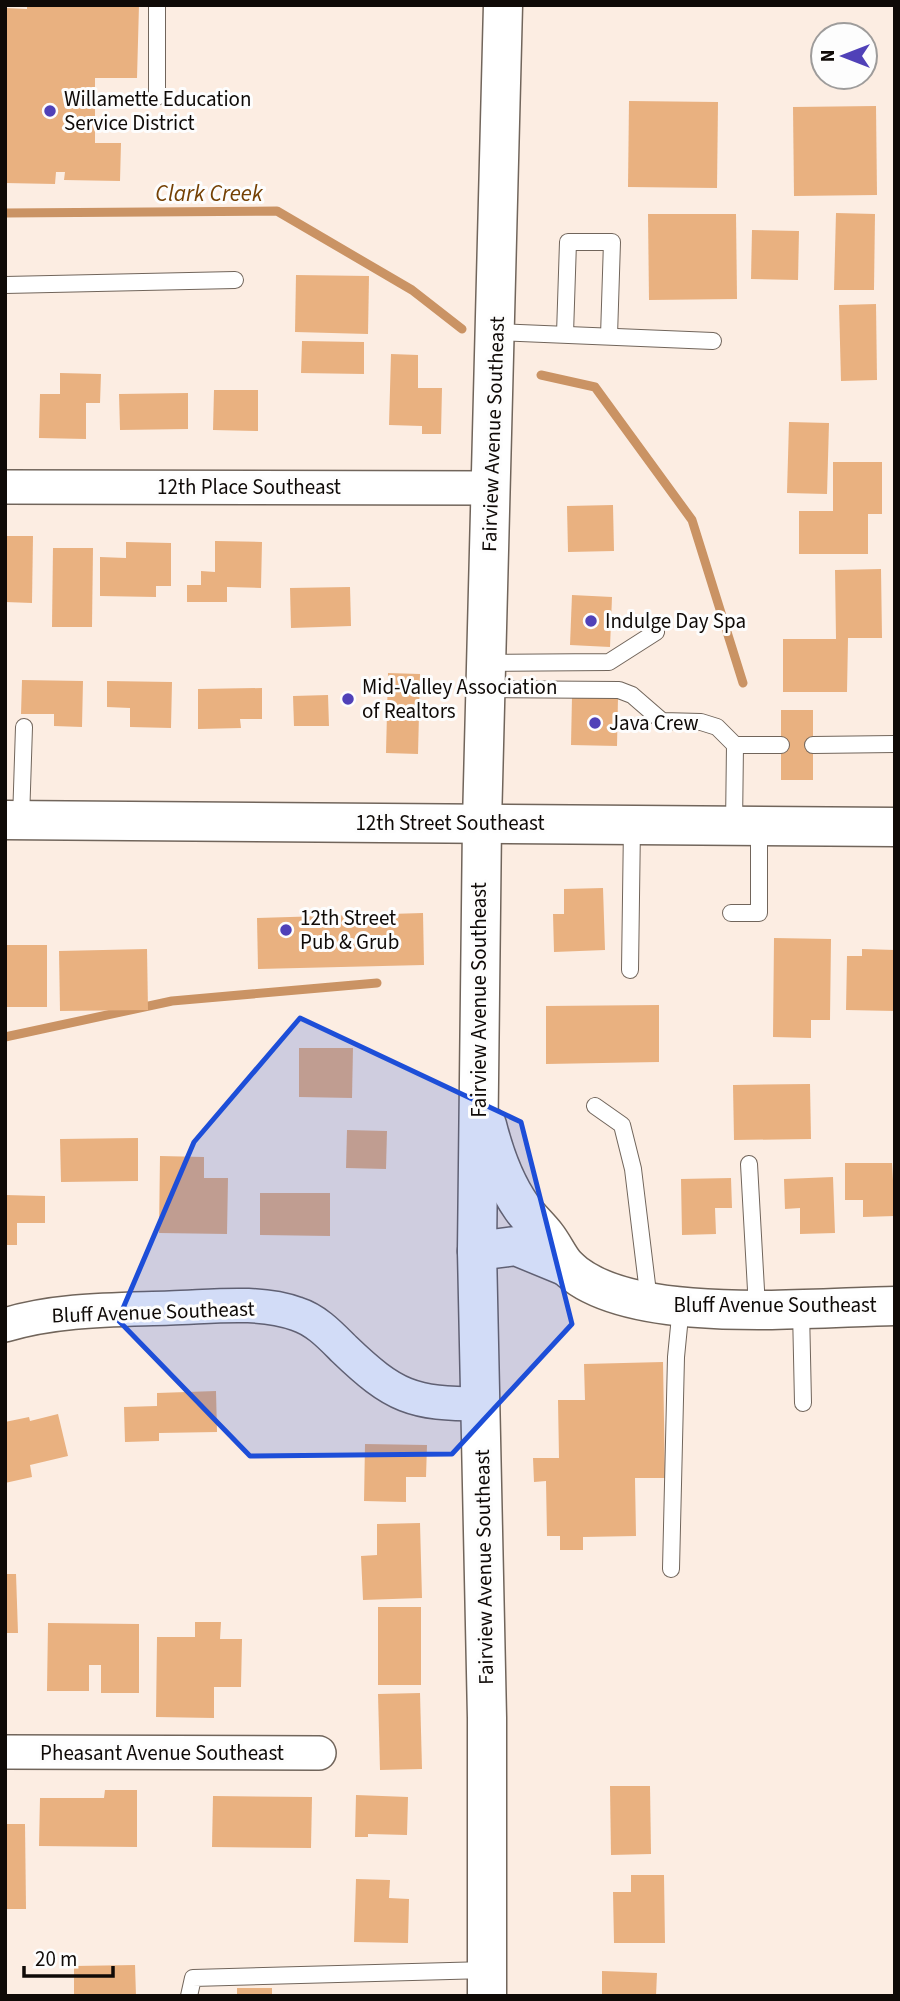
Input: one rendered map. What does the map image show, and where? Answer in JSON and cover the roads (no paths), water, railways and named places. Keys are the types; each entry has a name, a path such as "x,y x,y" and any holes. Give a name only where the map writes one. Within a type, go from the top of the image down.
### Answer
{"main road":[{"name":"Fairview Avenue Southeast","path":"487,1983 487,1718 477,1251 478,1093 482,823 503,5"},
{"name":"12th Street Southeast","path":"13,820 895,827"},
{"name":"Bluff Avenue Southeast","path":"478,1093 495,1155 521,1208 548,1238 567,1267 599,1288 666,1304 757,1308 895,1306"},
{"path":"477,1251 516,1246 567,1267"}],"street":[{"name":"12th Place Southeast","path":"5,487 492,488"},
{"name":"Bluff Avenue Southeast","path":"5,1325 44,1315 87,1311 240,1306 273,1308 298,1314 316,1324 373,1377 396,1392 434,1404 481,1404"},
{"name":"Pheasant Avenue Southeast","path":"5,1752 319,1753"}],"lane":[{"path":"157,5 157,97"},
{"path":"565,334 568,242 612,242 609,336"},
{"path":"5,285 234,280"},
{"path":"496,332 713,341"},
{"path":"487,676 609,662 656,632"},
{"path":"487,676 619,690 632,695 663,721 701,722 717,727 735,745 759,913 731,913"},
{"path":"13,820 23,727"},
{"path":"813,745 895,744"},
{"path":"735,745 781,745"},
{"path":"630,970 632,825"},
{"path":"595,1106 622,1125 666,1304 676,1357 671,1569"},
{"path":"748,1164 757,1308"},
{"path":"801,1307 803,1403"},
{"path":"189,1996 193,1978 487,1983"}],"waterway":[{"name":"Clark Creek","path":"5,213 277,211 412,290 462,329"},
{"name":"Clark Creek","path":"541,375 595,387 692,520 743,683"},
{"path":"5,1037 172,1001 377,983"}],"place":[{"name":"Willamette Education Service District","path":"50,111"},
{"name":"Indulge Day Spa","path":"591,621"},
{"name":"Mid-Valley Association of Realtors","path":"348,699"},
{"name":"Java Crew","path":"595,723"},
{"name":"12th Street Pub & Grub","path":"286,930"}]}
